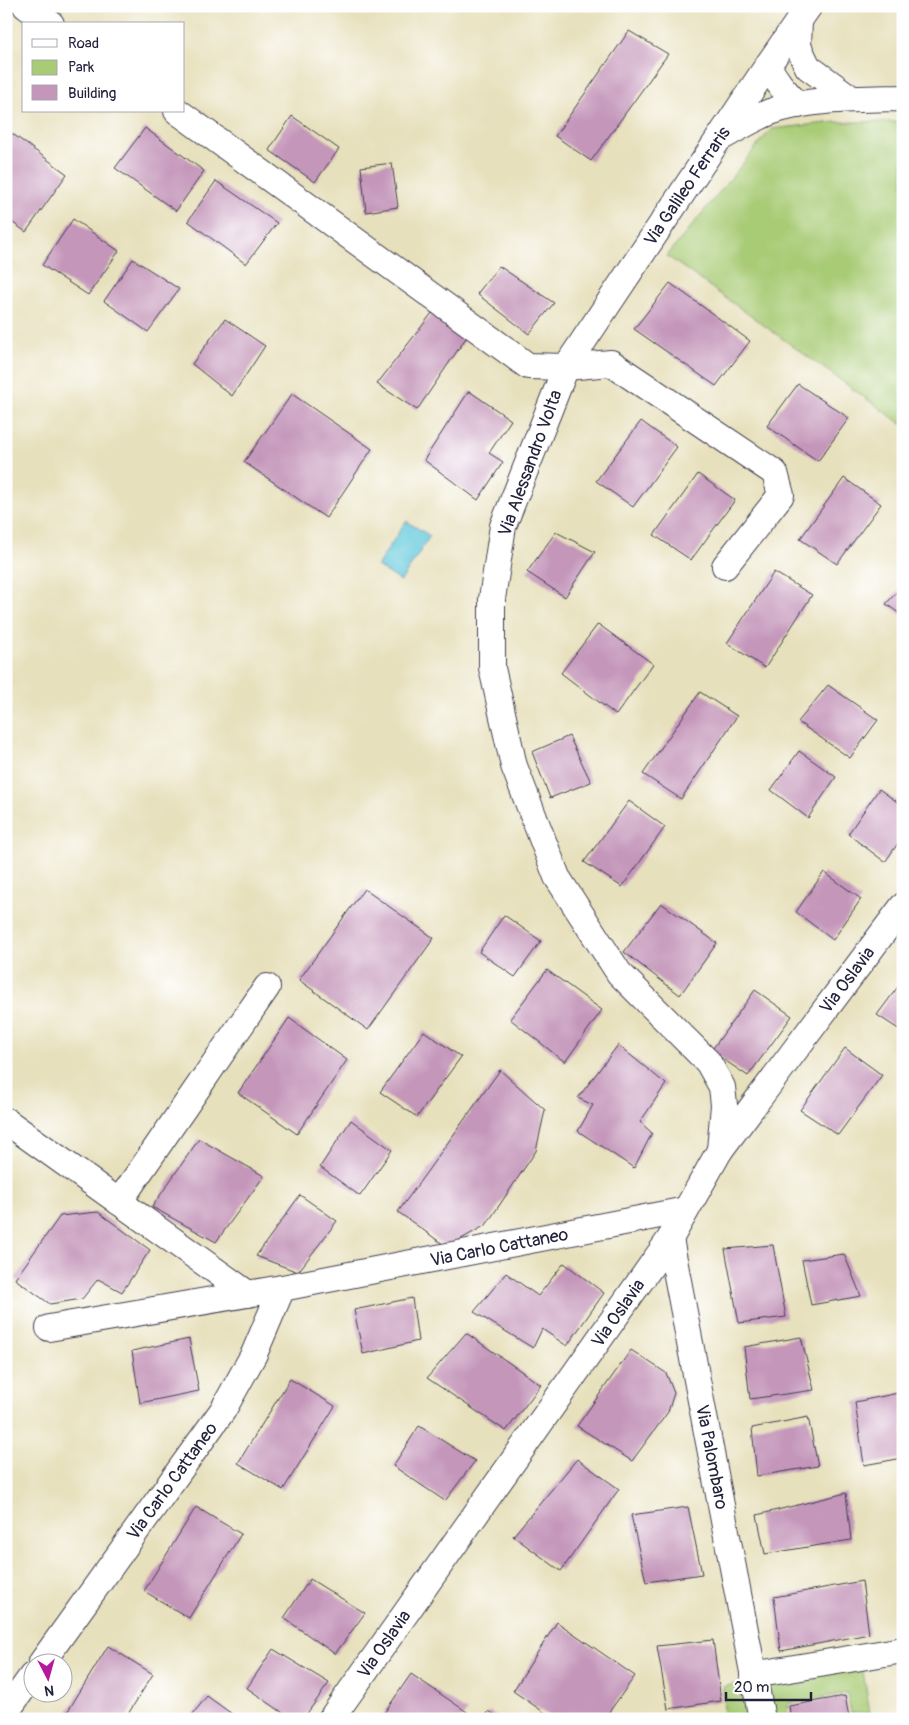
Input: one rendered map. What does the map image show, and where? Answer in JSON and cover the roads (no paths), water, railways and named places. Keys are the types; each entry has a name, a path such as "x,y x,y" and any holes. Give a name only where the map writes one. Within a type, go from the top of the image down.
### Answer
{"street":[{"path":"26,6 48,22"},
{"path":"804,13 798,46 808,67"},
{"name":"Via Galileo Ferraris","path":"566,368 804,13"},
{"path":"798,105 782,89 768,65 790,64 808,67 852,99"},
{"path":"718,140 750,121 771,112 798,105 852,99 903,98"},
{"name":"Via Alessandro Volta","path":"178,112 528,366 566,368 611,363 775,473 782,495 725,566"},
{"name":"Via Alessandro Volta","path":"566,368 503,526 492,600 492,668 514,766 557,877 619,973 708,1062 722,1087 724,1105 720,1150"},
{"name":"Via Oslavia","path":"331,1719 670,1239 720,1150 903,906"},
{"path":"119,1202 267,987"},
{"path":"6,1121 248,1294"},
{"name":"Via Carlo Cattaneo","path":"49,1328 282,1288 686,1210"},
{"name":"Via Palombaro","path":"670,1239 762,1719"},
{"name":"Via Carlo Cattaneo","path":"49,1652 223,1410 254,1354 282,1288"},
{"path":"753,1675 903,1650"},
{"path":"6,1712 22,1690"}],"water":[{"path":"406,521 430,536 401,581 377,566"}]}
